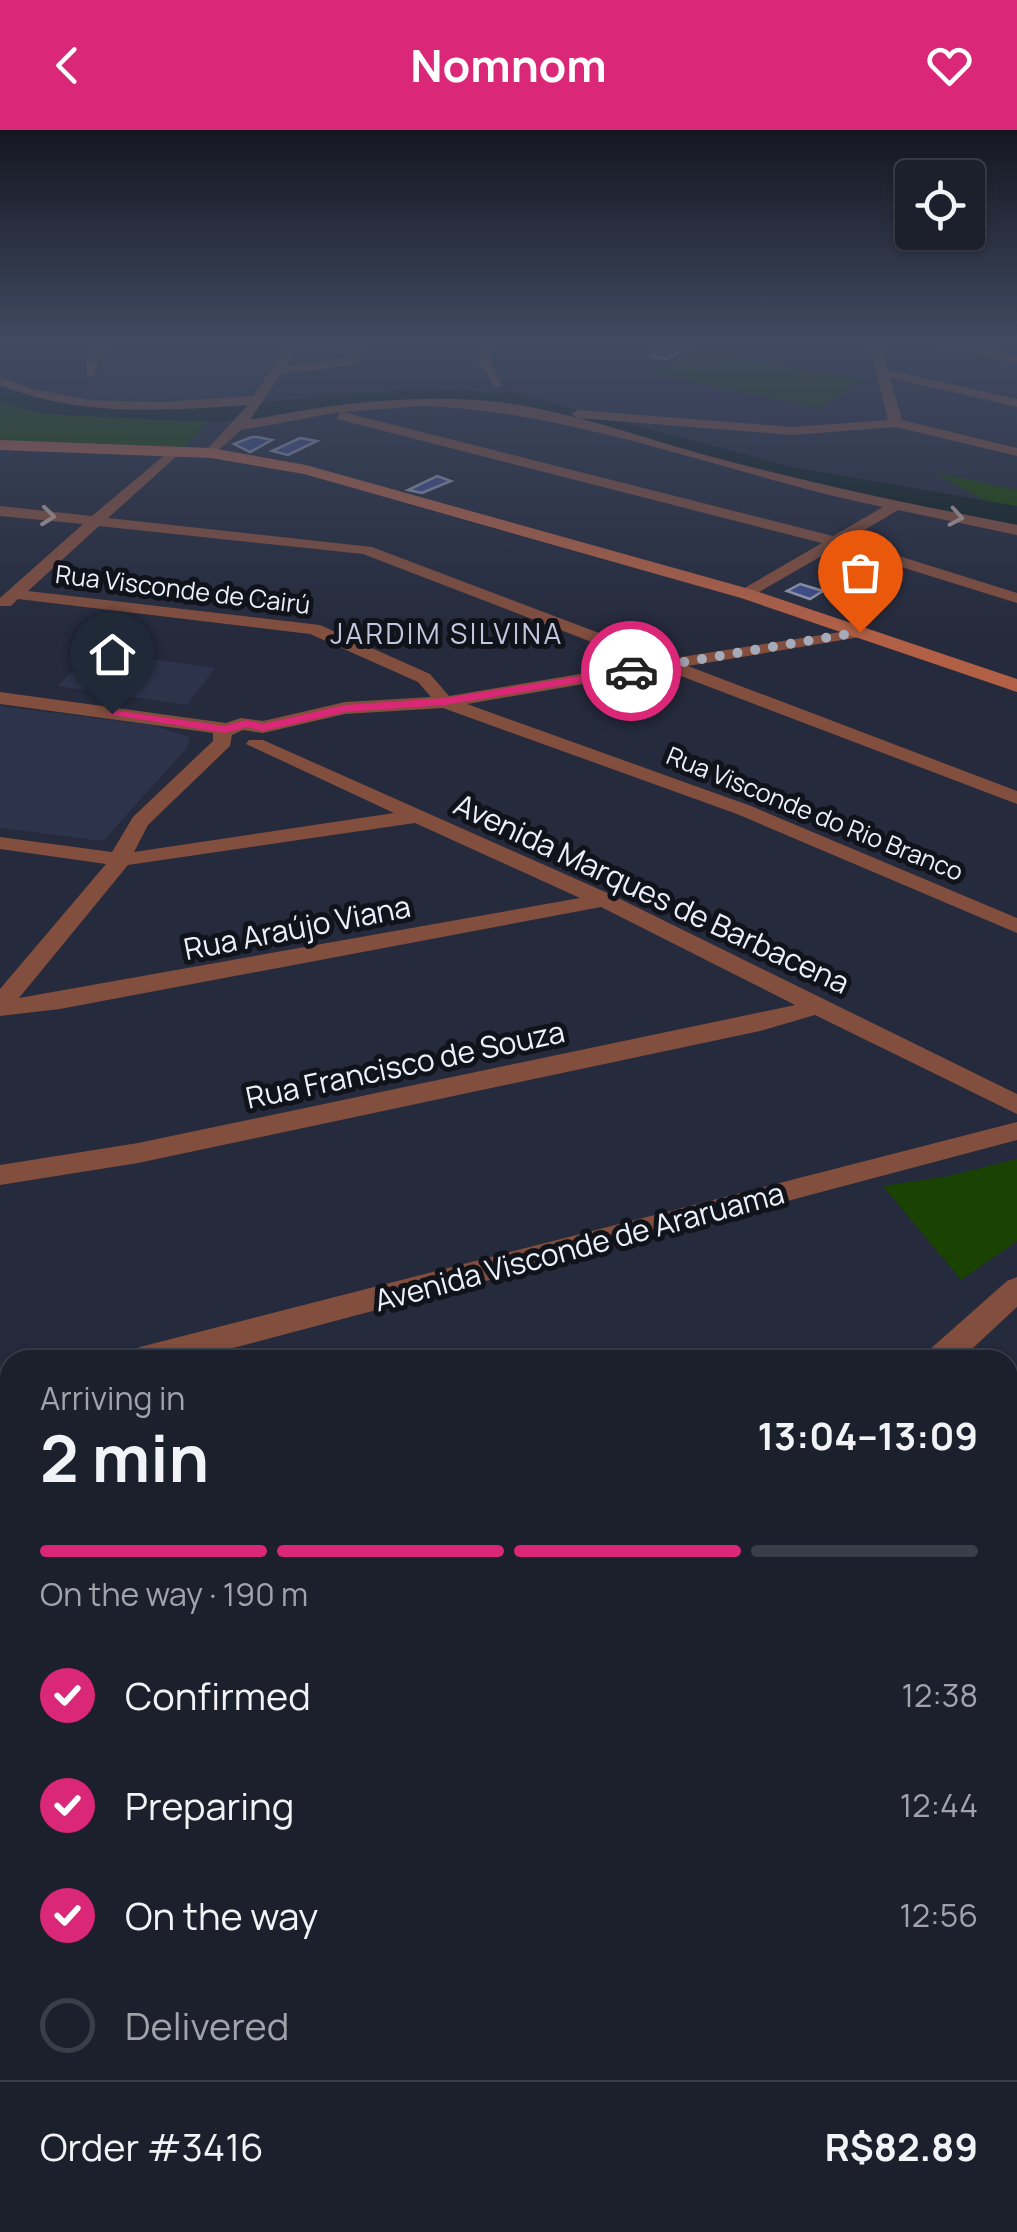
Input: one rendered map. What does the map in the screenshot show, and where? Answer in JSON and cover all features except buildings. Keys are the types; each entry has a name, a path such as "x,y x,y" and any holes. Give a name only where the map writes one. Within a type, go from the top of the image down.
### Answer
{"main road":[{"path":"0,445 212,454 330,476 747,594 1017,686"}],"street":[{"path":"212,454 226,438"},
{"path":"432,438 834,541 1017,598"},
{"path":"629,438 895,506 1017,530"},
{"path":"959,438 1017,452"},
{"path":"7,600 173,452"},
{"path":"747,594 895,506"},
{"path":"0,511 366,550 1017,798"},
{"name":"Rua Visconde de Cairú","path":"7,600 314,629 424,678 445,702"},
{"path":"0,698 224,736 234,746 345,708 445,702 860,632"},
{"path":"719,658 738,691"},
{"path":"507,690 513,712 534,734"},
{"name":"Rua Visconde do Rio Branco","path":"445,702 744,810 1017,926"},
{"path":"0,1006 146,828 158,804 224,736"},
{"name":"Avenida Marques de Barbacena","path":"260,736 419,816 821,1005 1017,1105"},
{"path":"0,843 122,854 419,816"},
{"name":"Rua Araújo Viana","path":"0,1006 60,1002 604,900"},
{"name":"Rua Francisco de Souza","path":"0,1175 138,1153 760,1023 821,1005"},
{"name":"Avenida Visconde de Araruama","path":"178,1350 1017,1131"},
{"path":"950,1350 1017,1290"}],"shaded area":[{"path":"95,651 215,668 187,705 57,686"},
{"path":"0,706 152,725 189,737 188,747 103,841 0,828"}],"green space":[{"path":"0,438 193,438 182,450"},
{"path":"934,472 1017,490 1017,511 982,499"},
{"path":"1017,1159 1017,1241 961,1280 883,1186 949,1176"}],"waterway":[{"path":"654,438 790,475 1017,515"}],"way so far":[{"path":"631,671 860,632"}],"district":[{"name":"JARDIM SILVINA","path":"447,633"}],"route":[{"path":"112,714 225,730 247,723 263,727 345,708 445,702 631,671"}]}
